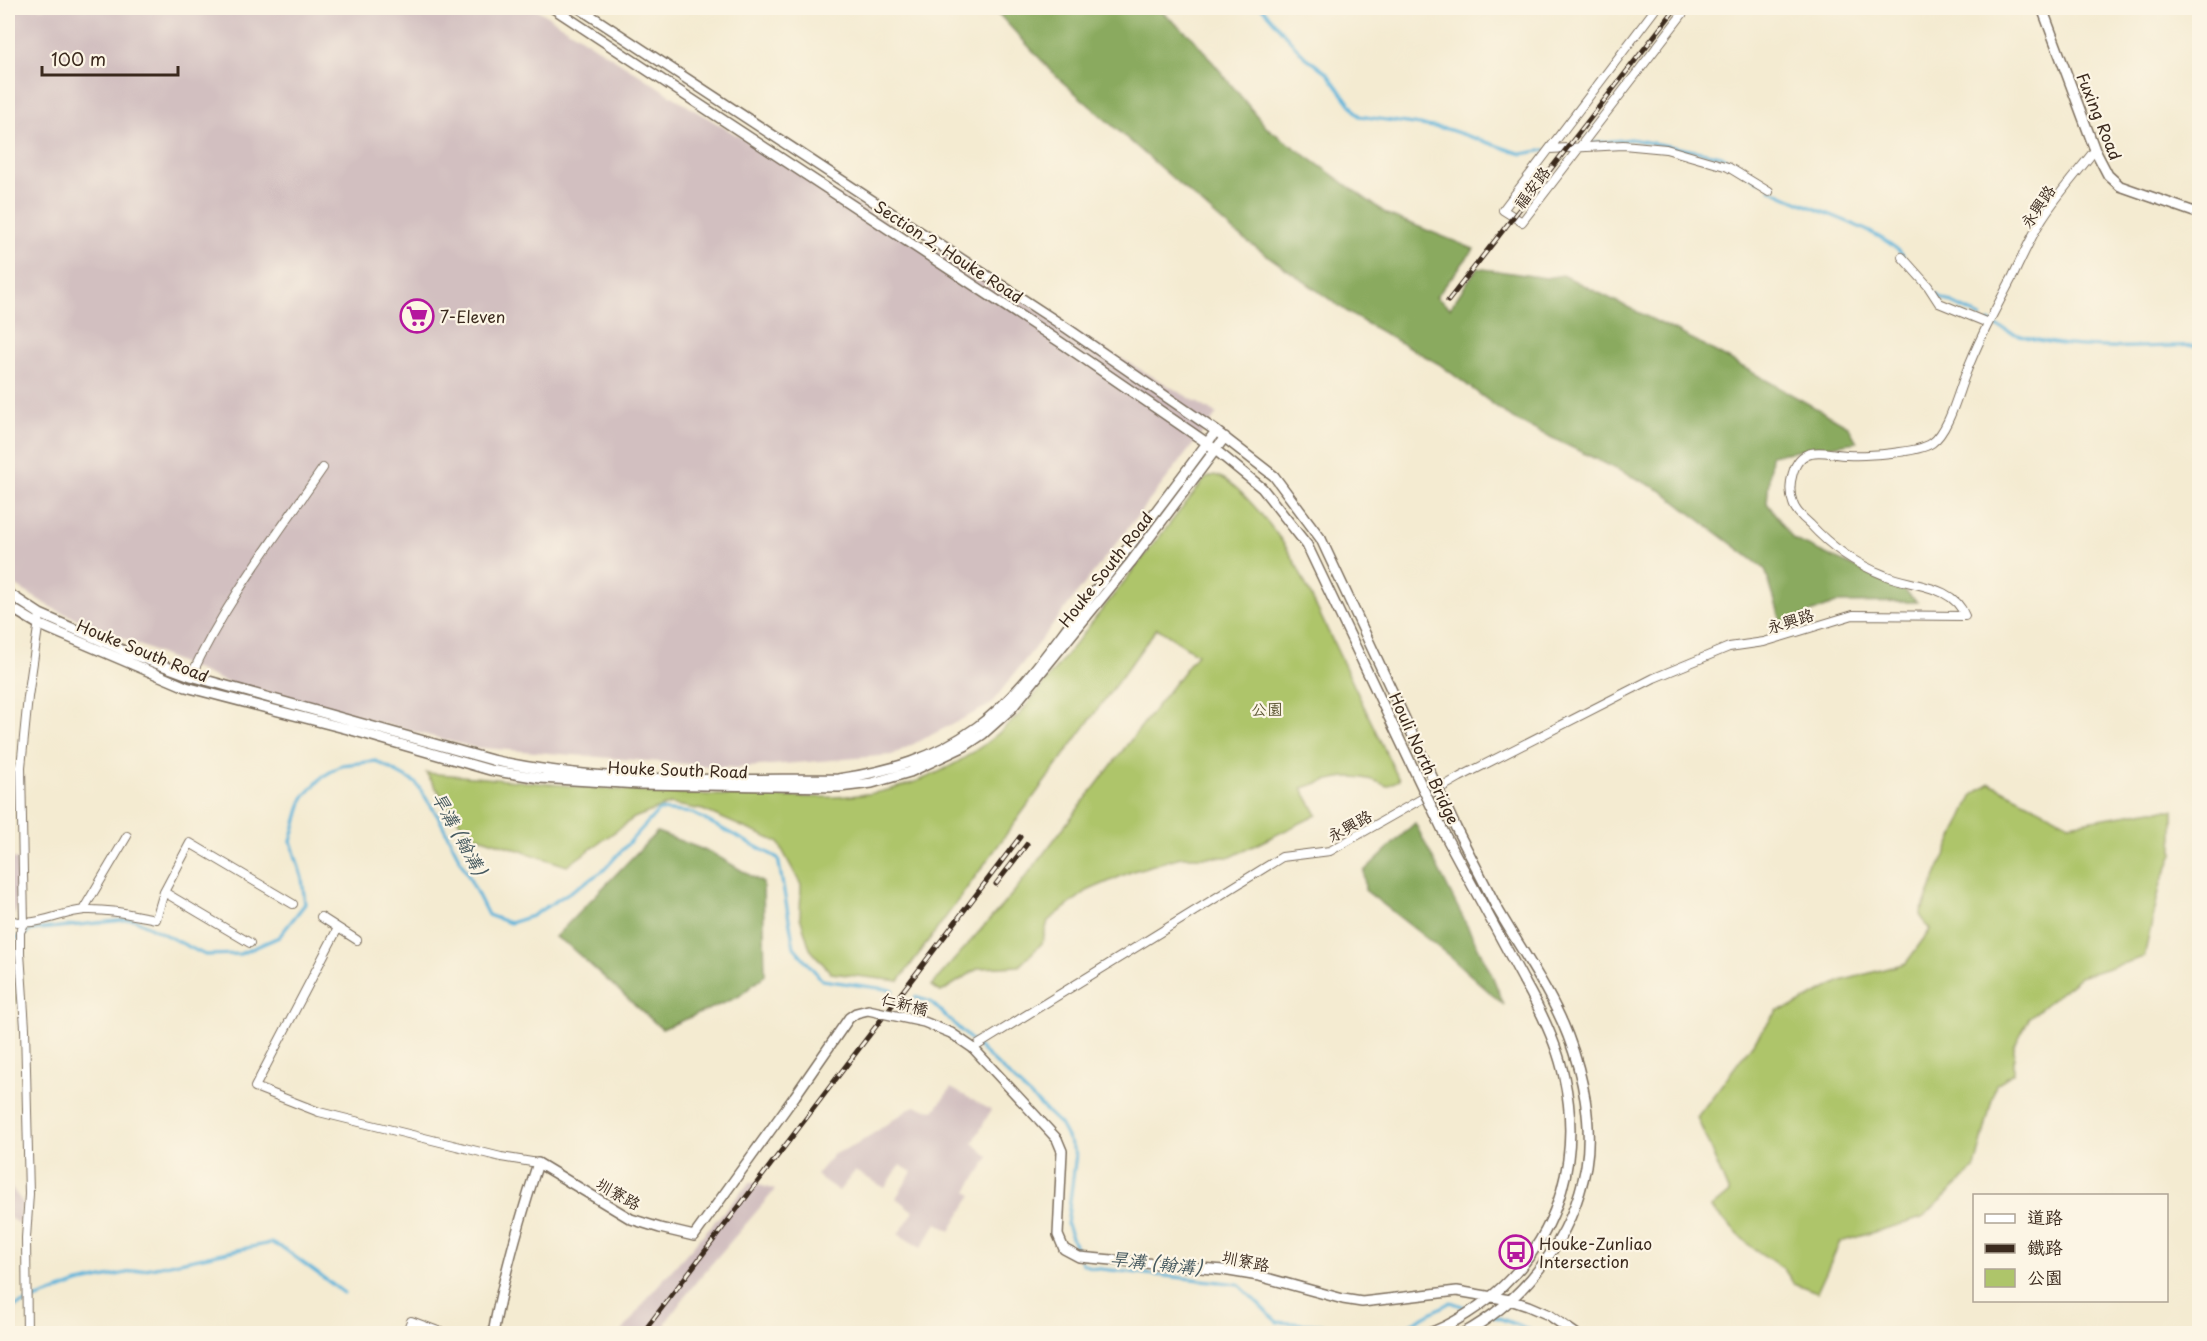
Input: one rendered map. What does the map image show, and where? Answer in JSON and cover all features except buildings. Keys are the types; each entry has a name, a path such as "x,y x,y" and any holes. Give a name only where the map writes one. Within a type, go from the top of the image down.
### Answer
{"street":[{"name":"Section 2, Houke Road","path":"553,8 934,258 1207,442 1262,488 1307,545"},
{"name":"Section 2, Houke Road","path":"579,8 1068,329 1225,437 1274,476 1321,539"},
{"name":"福安路","path":"1656,8 1503,210 1522,222 1687,8"},
{"name":"Fuxing Road","path":"2042,8 2094,150 2108,175 2121,186 2199,214"},
{"path":"677,90 685,76"},
{"path":"1550,149 1623,146 1666,150 1728,167 1769,192"},
{"name":"永興路","path":"973,1048 1282,857 1330,851 1460,777 1654,678 1729,647 1764,642 1853,615 1965,616 1955,598 1924,585 1886,576 1855,561 1829,543 1793,505 1790,489 1796,467 1809,453 1872,454 1895,452 1931,444 1946,426 1968,367 1988,323 2042,219 2094,150"},
{"path":"934,258 941,245"},
{"path":"1902,257 1928,286 1939,303 1988,323"},
{"name":"Houke South Road","path":"8,593 39,619 186,687 348,729 490,770 540,778 639,784 838,787 872,783 929,764 983,734 1011,709 1127,559 1216,431"},
{"name":"Houke South Road","path":"8,606 190,676 492,760 535,769 639,777 838,779 869,775 908,765 944,748 978,726 1007,702 1127,559 1225,437"},
{"path":"186,687 203,649 245,582 323,468"},
{"name":"Houli North Bridge","path":"1321,539 1451,817 1497,908 1558,1012 1569,1038 1580,1078 1587,1122 1586,1166 1564,1230 1548,1258 1510,1300"},
{"name":"Houli North Bridge","path":"1307,545 1445,835 1544,1017 1564,1076 1569,1108 1565,1180 1554,1215 1541,1241 1522,1268 1492,1297"},
{"path":"27,1334 26,1238 29,1194 26,1028 20,941 22,928 21,767 39,619"},
{"path":"83,910 127,836"},
{"path":"8,919 22,928 83,910 104,910 156,919 164,892 190,843 293,904"},
{"path":"164,892 250,943"},
{"path":"321,917 357,940"},
{"path":"338,928 255,1087 319,1112 501,1157 538,1163 521,1215 493,1334"},
{"name":"仁新橋","path":"795,1096 849,1018 856,1012 868,1010 924,1022 951,1033 973,1048"},
{"name":"圳寮路","path":"973,1048 1057,1139 1062,1151 1058,1235 1064,1250 1079,1257 1223,1270 1259,1276 1362,1302 1457,1291 1510,1300 1549,1315 1576,1334"},
{"name":"圳寮路","path":"538,1163 631,1219 694,1236 795,1096"},
{"path":"1426,1334 1439,1330 1492,1297"},
{"path":"1462,1334 1510,1300"},
{"path":"406,1334 411,1321 446,1334"}],"shaded area":[{"path":"8,8 535,8 694,110 1217,414 990,705 892,755 736,768 472,747 226,682 52,608 8,581"},
{"path":"8,856 20,861 21,889 15,914 8,911"},
{"path":"951,1088 991,1110 973,1143 989,1157 967,1191 972,1195 950,1231 937,1223 921,1248 898,1234 914,1212 896,1198 912,1172 900,1165 885,1188 855,1171 839,1191 816,1175 834,1154 856,1145 914,1106 934,1111"},
{"path":"750,1182 775,1190 696,1282 666,1322 665,1333 621,1333 653,1291"},
{"path":"8,1183 23,1203 19,1224 8,1217"},
{"path":"16,1307 17,1333 8,1333 8,1311"}],"green space":[{"path":"993,8 1157,8 1193,38 1266,127 1387,214 1474,249 1436,297 1450,308 1477,268 1546,278 1563,275 1696,341 1848,426 1857,442 1771,455 1767,503 1793,539 1904,590 1917,602 1836,603 1782,624 1765,569 1660,490 1513,419 1439,364 1355,317 1234,232 1058,78"},
{"name":"公園","path":"1214,475 1224,479 1247,498 1289,552 1399,780 1387,786 1365,778 1345,777 1302,788 1317,815 1231,857 1181,857 1133,871 1087,891 1048,921 1042,943 1019,966 979,968 941,992 931,986 1014,892 1197,654 1157,628 899,981 831,973 810,949 800,917 801,885 778,842 703,810 670,804 634,818 567,866 467,833 426,773 629,790 789,797 861,795 896,788 931,776 978,749 1020,714 1205,479"},
{"path":"1990,783 2069,824 2153,810 2173,810 2173,854 2161,883 2144,957 2080,977 2030,1017 2014,1047 2014,1073 1996,1084 1975,1168 1922,1218 1840,1242 1817,1292 1793,1283 1784,1269 1750,1246 1711,1208 1729,1193 1697,1117 1778,1010 1794,1006 1841,981 1906,963 1930,930 1920,915 1972,796"},
{"path":"1415,823 1492,975 1504,1005 1448,955 1365,890 1364,871"},
{"path":"657,832 712,853 763,883 765,975 738,997 662,1029 567,944 555,937"},
{"path":"10,948 15,1004 8,1004 8,950"}],"waterway":[{"path":"1262,8 1304,56 1327,73 1359,116 1447,129 1522,154 1545,150"},
{"path":"1584,144 1631,139 1722,156 1759,182"},
{"path":"1770,189 1859,227 1892,245 1903,255"},
{"path":"1937,294 1981,317"},
{"path":"1989,322 2011,333 2064,344 2092,347 2200,345"},
{"name":"旱溝 (翰溝)","path":"8,943 32,930 134,919 205,955 240,954 279,937 305,904 302,878 291,841 303,798 322,777 342,765 376,761 416,783 439,818 488,915 510,923 532,916 603,871 659,810 692,813 778,858 794,947 822,980 893,990"},
{"name":"旱溝 (翰溝)","path":"915,997 931,1002 1060,1124 1076,1154 1067,1225 1079,1255"},
{"path":"8,1309 78,1283 271,1243 283,1248 344,1293"},
{"name":"旱溝 (翰溝)","path":"1081,1261 1092,1268 1238,1284 1277,1322 1399,1330 1451,1302 1470,1309"},
{"name":"旱溝 (翰溝)","path":"1494,1316 1540,1334"}],"railway":[{"path":"1448,301 1676,8"},
{"path":"642,1334 1020,837"},
{"path":"996,884 1027,844"}],"place":[{"name":"7-Eleven","path":"417,316"},
{"name":"Houke-Zunliao Intersection","path":"1516,1252"}]}
